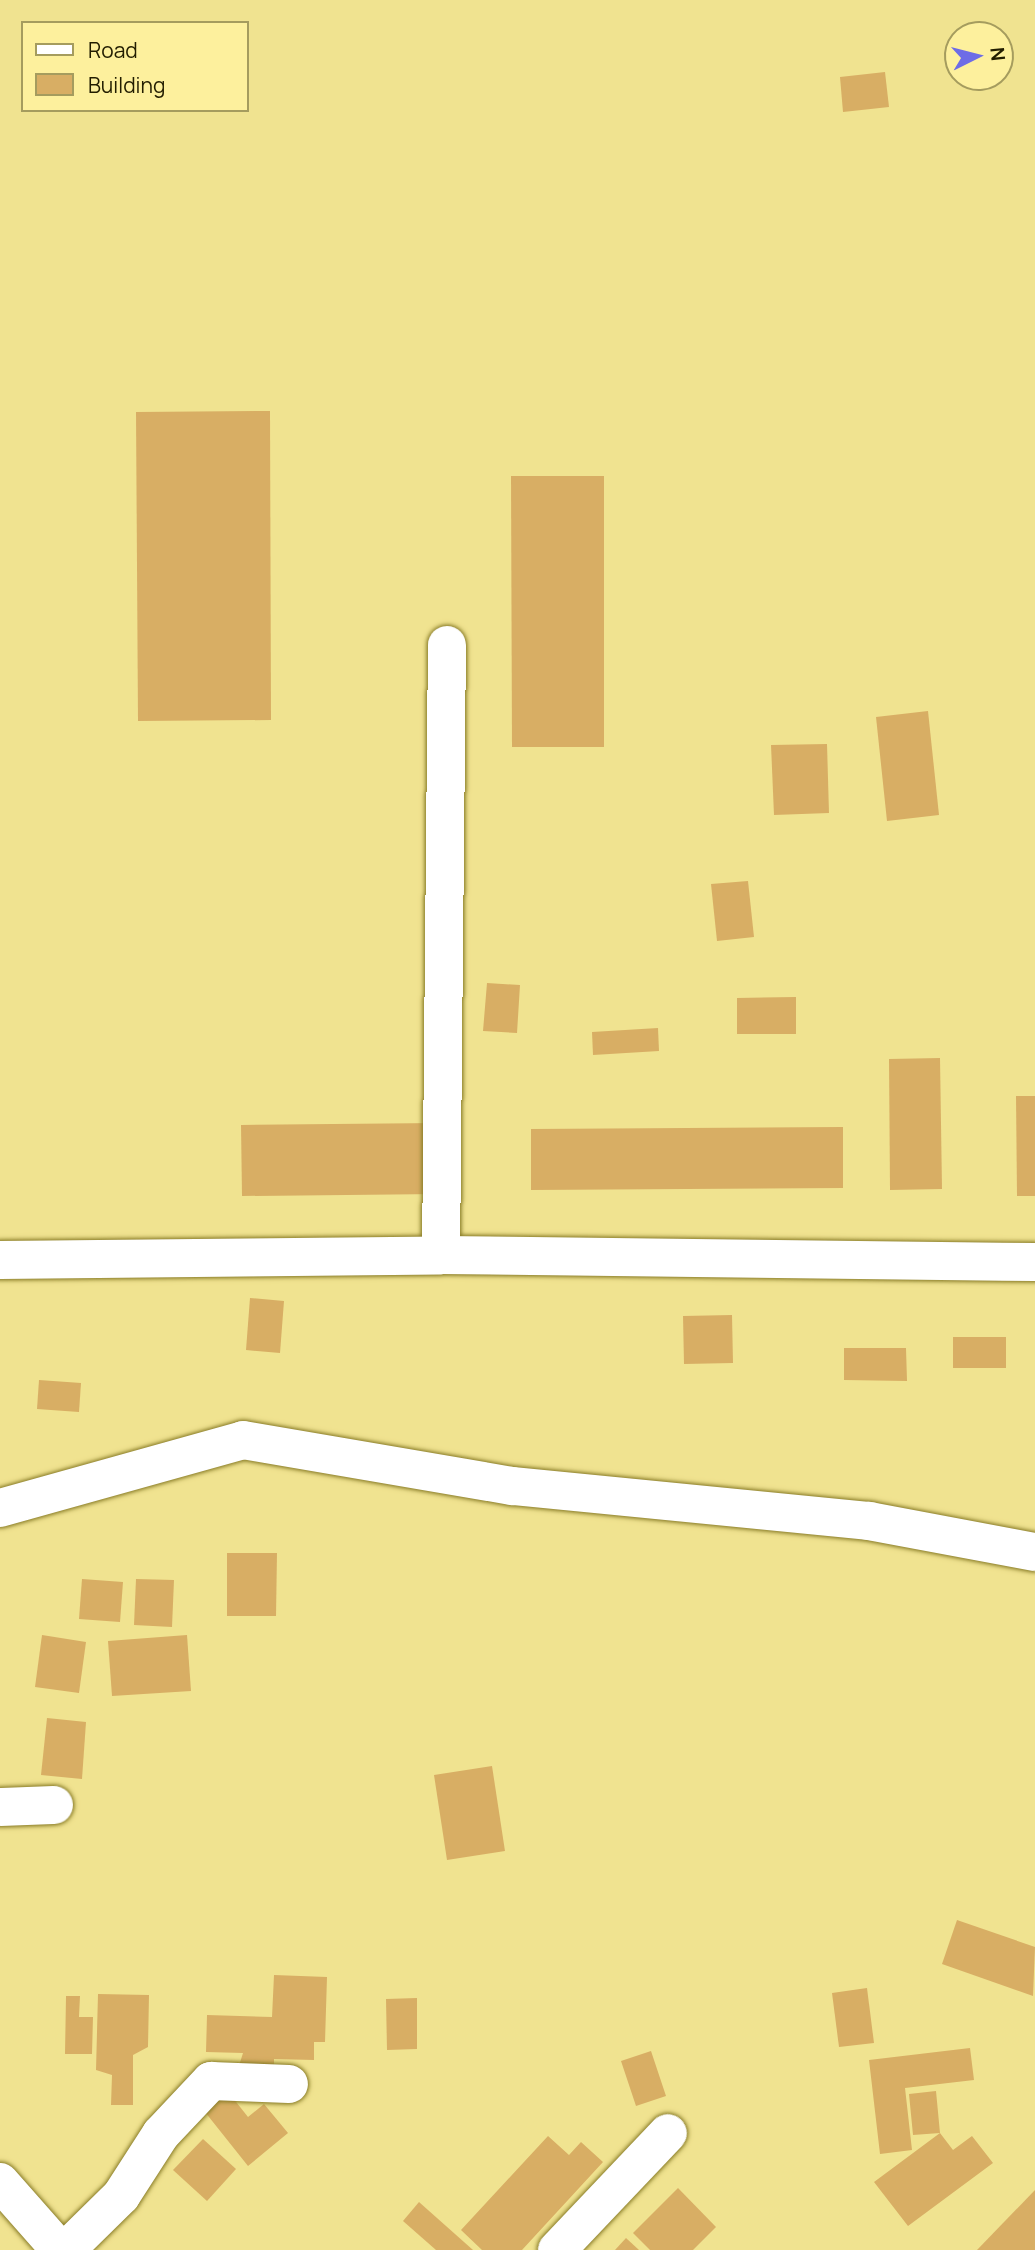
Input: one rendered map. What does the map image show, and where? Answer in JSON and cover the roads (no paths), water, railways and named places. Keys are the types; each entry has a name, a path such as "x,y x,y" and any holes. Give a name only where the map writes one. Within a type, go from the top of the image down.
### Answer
{"street":[{"path":"441,1255 447,645"},
{"path":"0,1261 441,1255 1035,1262"},
{"path":"0,1508 243,1440 513,1486 869,1521 1035,1552"},
{"path":"0,1807 54,1805"},
{"path":"66,2250 121,2196 161,2134 211,2081 289,2084"},
{"path":"557,2250 667,2133"},
{"path":"0,2182 60,2250"}]}
